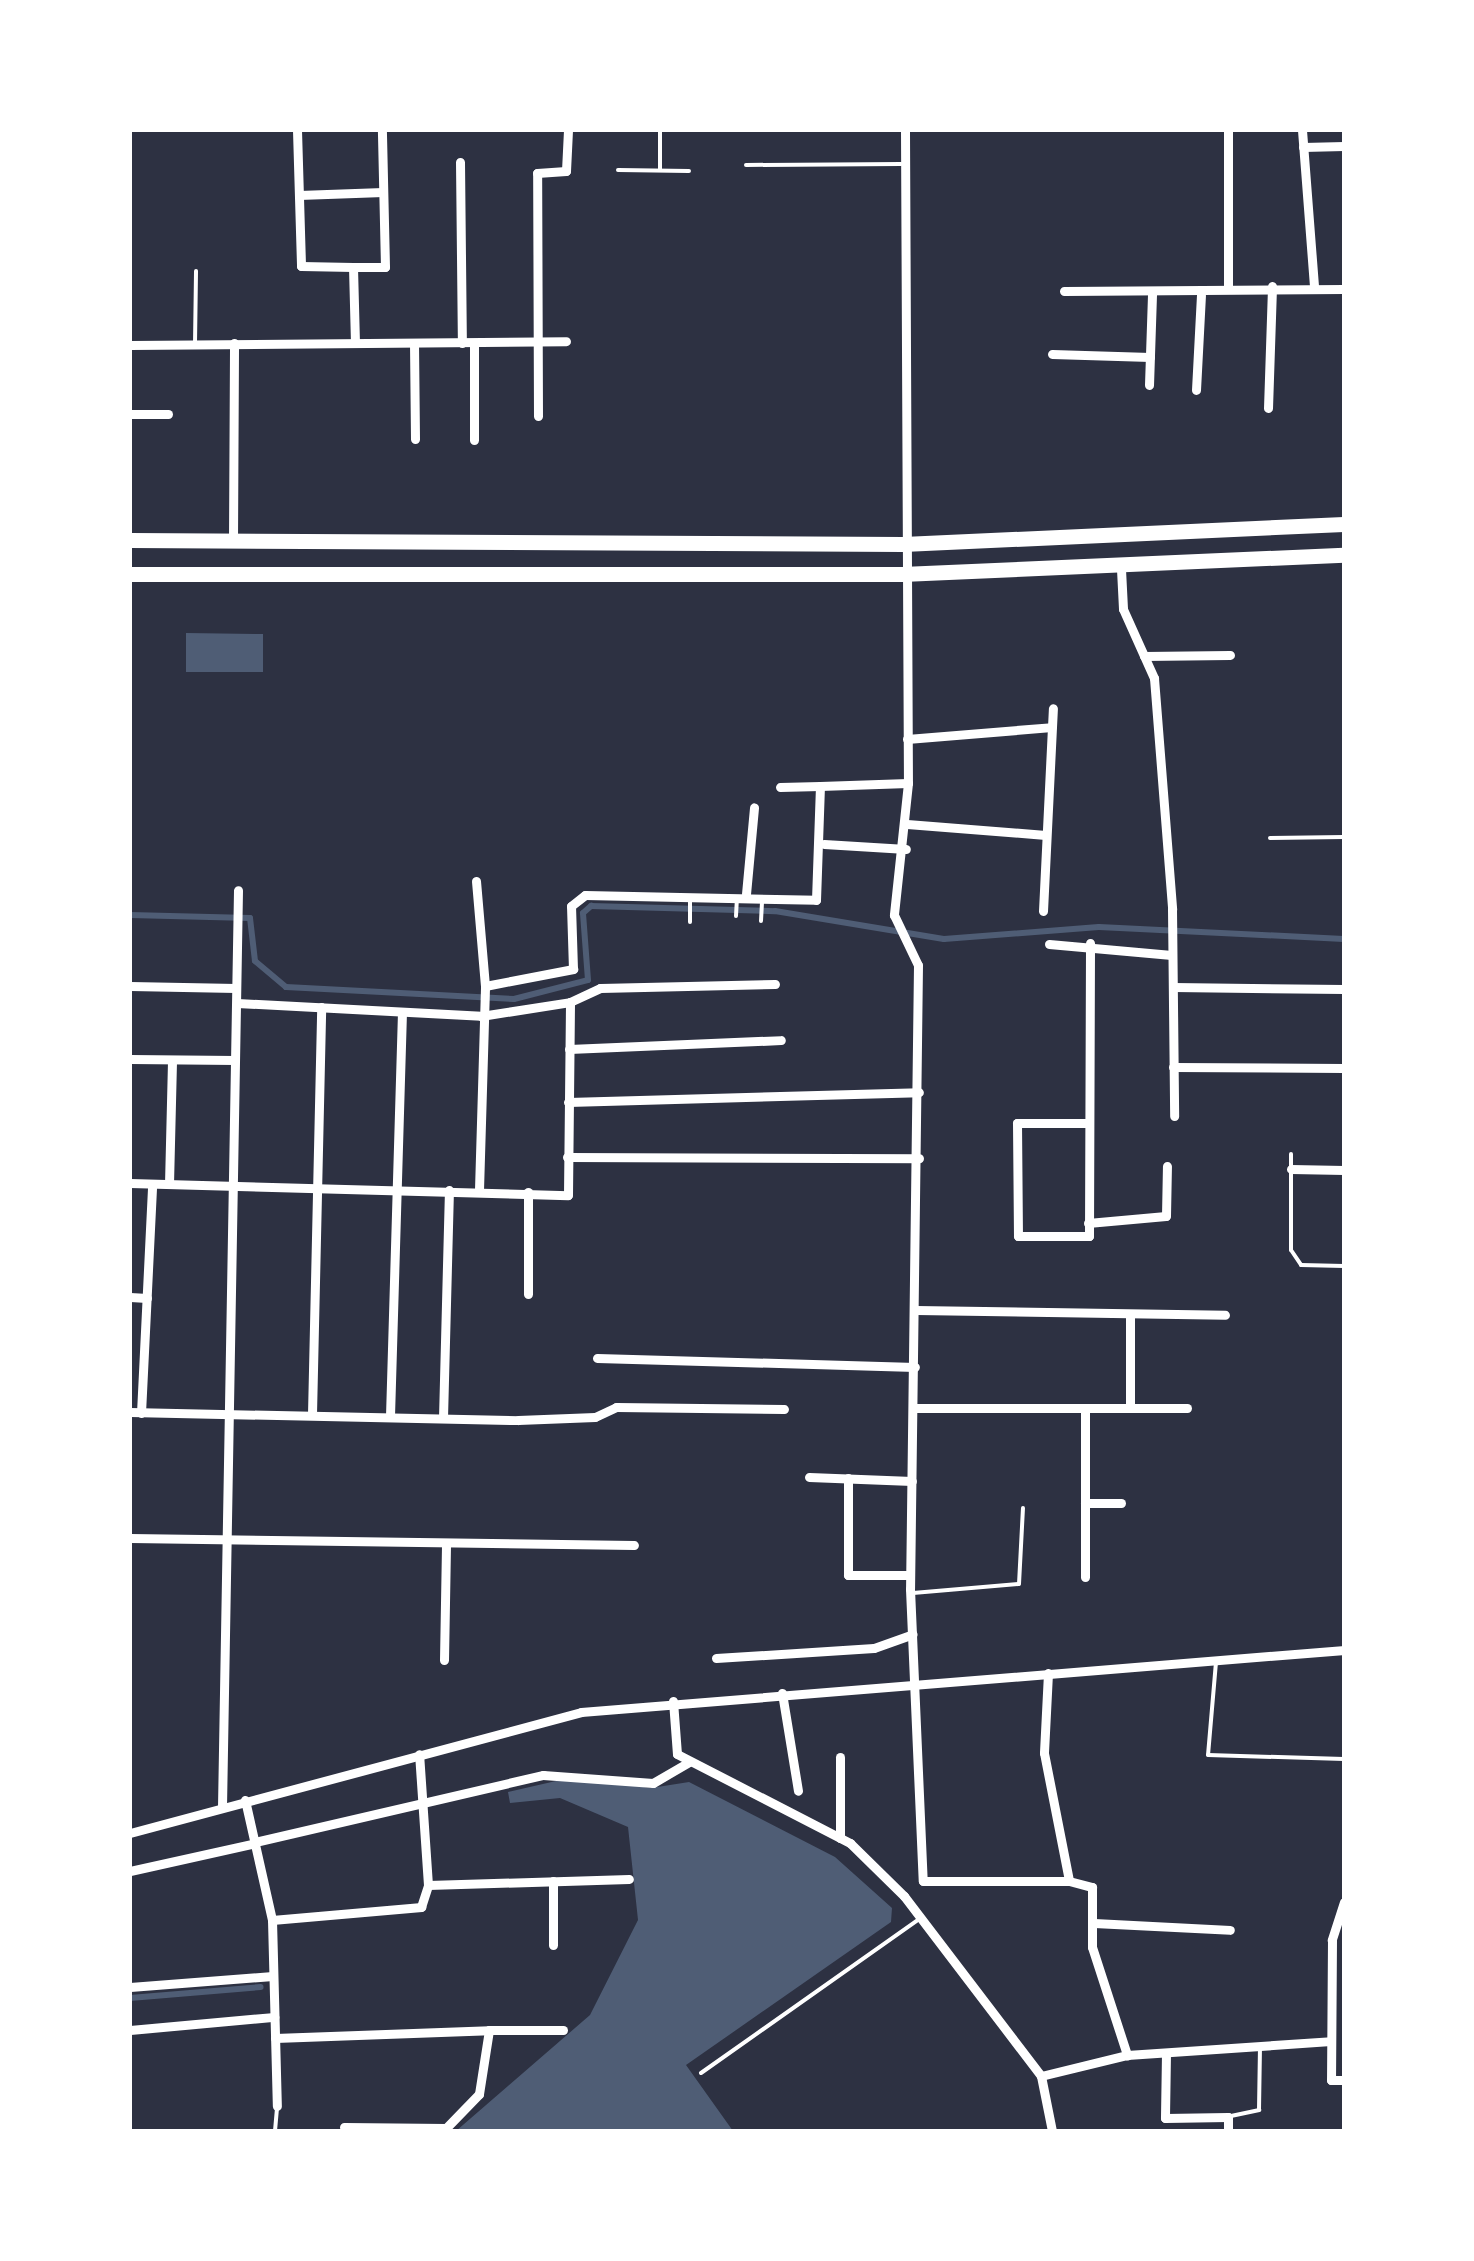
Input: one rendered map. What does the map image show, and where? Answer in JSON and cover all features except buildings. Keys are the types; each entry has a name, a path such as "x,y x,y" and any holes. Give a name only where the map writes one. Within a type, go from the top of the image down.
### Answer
{"highway":[{"path":"130,540 903,544 1344,524"},
{"path":"130,574 902,574 1121,569 1344,555"}],"street":[{"path":"297,130 301,266 385,267 382,130"},
{"path":"538,416 537,174 566,172 568,130"},
{"path":"905,130 902,574 908,783 906,849 895,921 902,944 918,965 920,1158 910,1593 923,1881 1069,1881 1092,1887 1092,1948 1127,2054"},
{"path":"1064,292 1220,296 1228,285 1228,130"},
{"path":"1302,130 1314,287"},
{"path":"1303,148 1344,146"},
{"path":"460,162 462,342"},
{"path":"299,195 384,192"},
{"path":"353,267 355,343"},
{"path":"1228,285 1344,289"},
{"path":"1268,408 1272,286"},
{"path":"1148,385 1152,294"},
{"path":"1196,390 1201,295"},
{"path":"130,345 566,341"},
{"path":"474,342 474,440"},
{"path":"414,343 415,439"},
{"path":"233,540 234,344"},
{"path":"1052,354 1150,357"},
{"path":"130,414 168,414"},
{"path":"1121,569 1123,609 1154,678 1172,924 1174,1116"},
{"path":"1144,656 1230,654"},
{"path":"1043,911 1053,708"},
{"path":"907,739 1052,727"},
{"path":"780,787 908,783"},
{"path":"485,987 573,969 572,906 585,895 690,898 742,894 816,900 824,844 820,786"},
{"path":"742,894 754,807"},
{"path":"906,824 1046,836"},
{"path":"824,844 906,849"},
{"path":"476,881 485,987 479,1190"},
{"path":"222,1807 238,890"},
{"path":"1049,944 1090,942 1172,953"},
{"path":"1087,1123 1017,1124 1018,1236 1089,1236 1090,942"},
{"path":"236,1003 482,1014 570,1002 600,988 775,984"},
{"path":"130,986 236,988"},
{"path":"1173,987 1344,989"},
{"path":"130,1182 568,1195 570,1002"},
{"path":"312,1414 314,1187 321,1007"},
{"path":"390,1416 402,1012"},
{"path":"570,1049 780,1040"},
{"path":"130,1059 235,1060"},
{"path":"170,1184 172,1060"},
{"path":"1174,1066 1344,1068"},
{"path":"568,1102 919,1092"},
{"path":"568,1157 920,1158"},
{"path":"1088,1224 1166,1216 1167,1166"},
{"path":"1291,1169 1344,1170"},
{"path":"152,1184 136,1413 230,1411 444,1418 784,1409"},
{"path":"444,1418 449,1190"},
{"path":"528,1192 528,1294"},
{"path":"130,1298 147,1298"},
{"path":"916,1310 1225,1315"},
{"path":"1130,1314 1130,1408"},
{"path":"597,1358 915,1367"},
{"path":"914,1408 1187,1408"},
{"path":"1085,1408 1085,1577"},
{"path":"810,1477 912,1481"},
{"path":"848,1478 848,1574 910,1575"},
{"path":"1085,1503 1121,1503"},
{"path":"130,1538 634,1545"},
{"path":"444,1660 446,1544"},
{"path":"716,1658 874,1648 912,1634"},
{"path":"130,1834 581,1712 673,1701 1344,1650"},
{"path":"1048,1672 1044,1753 1069,1881"},
{"path":"782,1693 798,1792"},
{"path":"673,1701 678,1754 840,1838 921,1918 1041,2076 1052,2131"},
{"path":"272,1920 411,1913 428,1885 418,1754"},
{"path":"840,1756 840,1838"},
{"path":"130,1871 424,1810 563,1773 653,1783 689,1762"},
{"path":"245,1800 272,1920 277,2106"},
{"path":"428,1885 629,1879"},
{"path":"553,1881 553,1945"},
{"path":"1344,1902 1332,1940 1330,2080 1344,2080"},
{"path":"1094,1923 1230,1930"},
{"path":"130,1988 273,1976"},
{"path":"130,2030 274,2017"},
{"path":"1331,2022 1344,2022"},
{"path":"344,2128 446,2128 480,2094 488,2030"},
{"path":"275,2038 562,2030"},
{"path":"1041,2076 1127,2054 1331,2041"},
{"path":"1166,2053 1165,2118 1228,2117 1228,2131"}],"lane":[{"path":"660,130 660,170"},
{"path":"746,165 905,164"},
{"path":"618,170 688,171"},
{"path":"195,344 196,272"},
{"path":"1270,838 1344,837"},
{"path":"736,916 742,894"},
{"path":"761,922 763,896"},
{"path":"690,898 690,922"},
{"path":"1291,1154 1290,1250 1302,1265 1344,1266"},
{"path":"910,1593 1019,1584 1024,1508"},
{"path":"1216,1658 1208,1755 1344,1758"},
{"path":"701,2073 921,1918"},
{"path":"1228,2117 1258,2110 1260,2048"},
{"path":"275,2131 277,2106"}],"water":[{"path":"186,633 263,634 263,672 186,672"},
{"path":"569,1778 651,1788 689,1782 835,1857 892,1908 891,1922 686,2065 733,2131 456,2131 590,2015 638,1920 628,1827 560,1798 510,1803 508,1792"}],"waterway":[{"path":"130,915 250,918 255,961 286,987 514,999 588,980 583,913 591,906 775,911 944,939 1099,927 1344,939"},
{"path":"130,1998 261,1987"}]}
